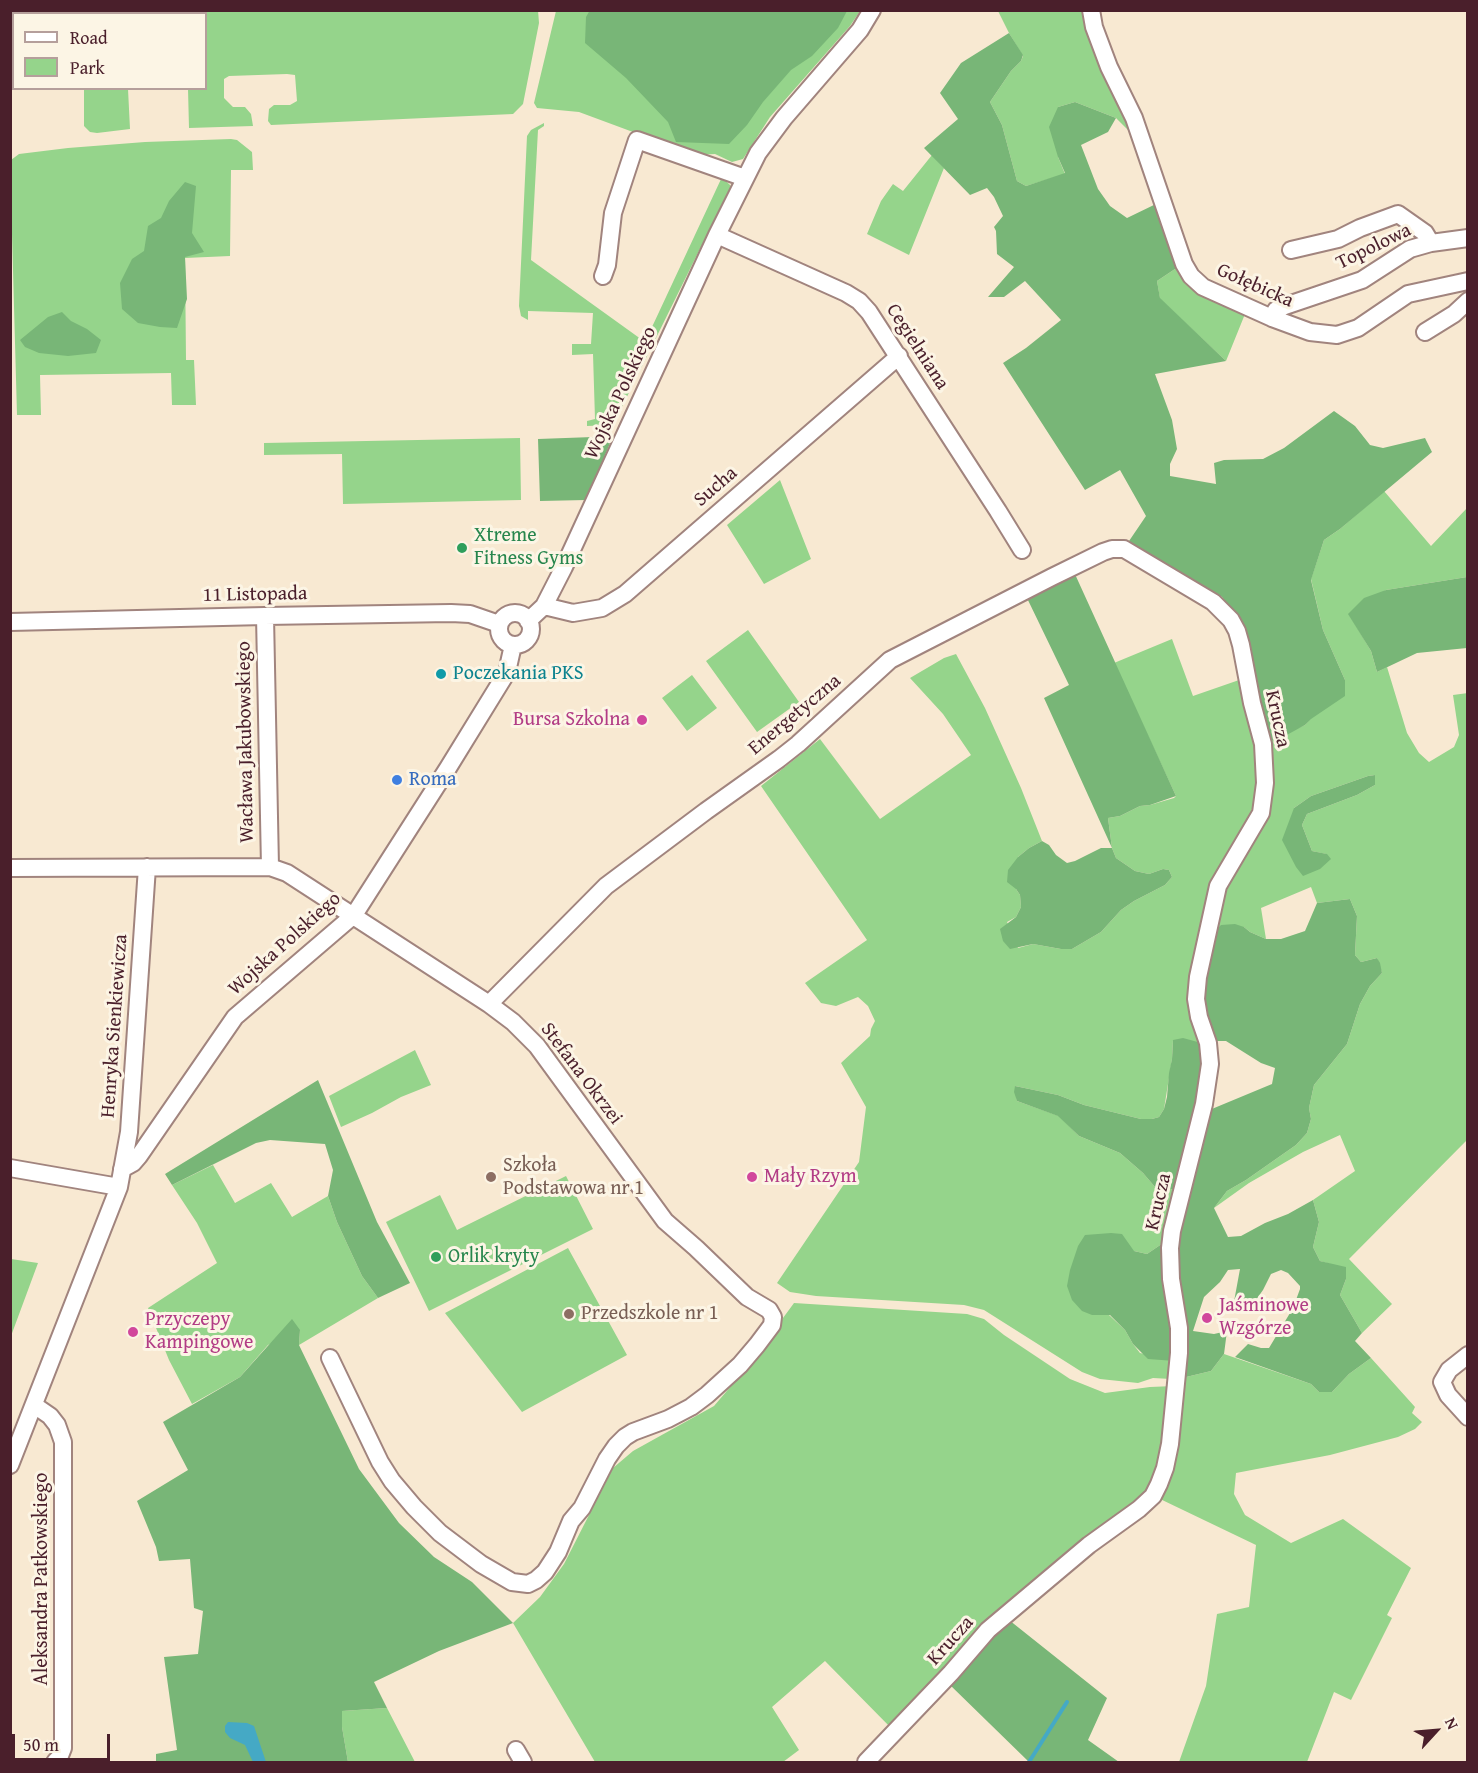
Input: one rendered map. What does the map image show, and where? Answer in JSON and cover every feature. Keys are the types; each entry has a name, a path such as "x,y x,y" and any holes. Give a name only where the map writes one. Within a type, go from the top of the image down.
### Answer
{"street":[{"name":"Wojska Polskiego","path":"528,621 544,606 564,567 717,235 758,153 769,136 860,30 872,10"},
{"name":"Gołębicka","path":"1091,10 1094,27 1109,67 1134,118 1184,264 1191,276 1203,287 1272,318 1310,332 1337,335 1358,328 1408,294 1467,281"},
{"path":"603,276 607,265 613,213 637,140 745,178"},
{"name":"Topolowa","path":"1291,250 1338,239 1398,214 1425,233 1431,243"},
{"name":"Cegielniana","path":"717,235 846,293 870,312 1022,550"},
{"name":"Topolowa","path":"1272,318 1276,310 1285,306 1362,280 1410,249 1431,243 1467,238"},
{"path":"1425,332 1454,314 1467,301"},
{"name":"Sucha","path":"544,606 573,613 602,608 625,594 899,356"},
{"name":"Energetyczna","path":"489,1004 606,886 785,754 891,660 1112,549 1124,549 1169,577"},
{"name":"Krucza","path":"866,1762 951,1673 988,1630 1089,1545 1139,1509 1152,1496 1165,1468 1170,1444 1179,1353 1179,1328 1171,1279 1170,1248 1172,1231 1204,1104 1210,1064 1208,1043 1199,1017 1196,999 1198,977 1218,885 1261,813 1265,783 1263,744 1252,704 1242,645 1237,632 1231,620 1213,602 1169,577"},
{"name":"11 Listopada","path":"10,622 451,613 470,614 499,624"},
{"path":"508,614 522,615 528,621 530,630 525,641 513,645 501,638 499,624 508,614"},
{"name":"Wacława Jakubowskiego","path":"265,616 270,867"},
{"name":"Wojska Polskiego","path":"122,1169 133,1163 139,1156 235,1017 354,915 507,672 513,645"},
{"name":"Henryka Sienkiewicza","path":"10,1465 118,1187 129,1132 147,867"},
{"path":"10,868 270,867"},
{"name":"Stefana Okrzei","path":"270,867 287,873 354,915 504,1014 537,1046 665,1221 747,1297 769,1310 773,1317 772,1325 740,1365 707,1395 691,1407 668,1419 633,1432 621,1441 607,1459 582,1508 571,1521 558,1552 545,1572 528,1584 512,1582 481,1564 440,1533 414,1507 392,1481 380,1462 330,1358"},
{"path":"10,1168 118,1187"},
{"path":"1467,1355 1449,1370 1442,1382 1448,1395 1467,1417"},
{"name":"Aleksandra Patkowskiego","path":"34,1406 50,1416 57,1425 63,1442 63,1748 58,1758"}],"green space":[{"path":"37,10 538,10 539,23 523,104 513,114 271,125 268,121 269,109 274,105 290,105 297,101 295,75 229,76 224,79 224,98 233,107 245,107 251,114 253,126 189,128 188,90 207,90 207,12 34,12"},
{"path":"590,10 847,11 838,28 812,56 791,70 729,144 676,142 668,122 626,78 585,43 586,17"},
{"path":"556,11 860,11 850,26 770,117 743,159 732,162 715,154 695,155 579,112 537,108 534,103"},
{"path":"998,11 1082,11 1096,59 1130,132 1116,118 1075,102 1058,107 1058,157 1065,174 1026,186 1017,181 1002,125 990,102 1023,56"},
{"path":"1009,33 1023,55 1021,61 1011,71 990,102 1002,125 1017,181 1026,186 1065,173 1049,127 1058,107 1075,102 1116,118 1108,132 1081,145 1098,189 1110,206 1127,218 1158,203 1178,267 1157,281 1160,298 1226,361 1155,374 1172,420 1177,449 1170,464 1170,476 1216,484 1214,463 1224,460 1263,459 1284,448 1334,411 1355,426 1370,445 1383,448 1425,438 1432,452 1324,540 1311,580 1323,630 1345,680 1345,696 1305,725 1283,737 1267,742 1232,611 1222,597 1127,544 1146,516 1120,470 1085,490 1003,363 1061,320 1025,281 1004,297 988,297 1014,267 997,254 994,227 1003,216 987,188 970,195 924,148 958,119 940,93 961,63"},
{"path":"84,90 128,90 130,129 97,133 90,132 84,126"},
{"path":"544,123 544,126 538,130 531,260 645,342 722,177 731,186 613,425 587,426 587,421 595,419 593,354 572,355 572,344 591,344 593,313 528,311 528,320 521,316 519,306 527,136 531,130"},
{"path":"237,140 252,152 253,170 231,170 230,256 185,258 186,360 194,360 196,405 172,405 171,373 40,375 41,415 17,415 11,160 19,154 68,148"},
{"path":"932,155 944,168 909,255 867,234 881,201 893,184 903,191"},
{"path":"185,182 196,186 192,233 204,252 185,257 187,299 177,328 138,323 122,309 120,283 132,259 144,251 148,226 161,218 169,201"},
{"path":"1178,267 1245,314 1226,361 1160,299 1157,281"},
{"path":"62,312 71,321 87,329 101,340 96,353 68,356 39,353 25,347 20,340 48,317"},
{"path":"593,437 611,441 586,500 540,501 538,439"},
{"path":"520,438 521,500 343,504 342,454 264,455 264,443"},
{"path":"780,480 811,559 764,584 727,525"},
{"path":"1384,491 1431,546 1467,508 1467,577 1386,590 1349,614 1371,651 1377,672 1387,667 1407,733 1419,753 1429,762 1454,747 1459,735 1453,695 1468,693 1467,1140 1349,1259 1392,1304 1362,1333 1340,1295 1346,1279 1330,1264 1320,1261 1313,1247 1319,1222 1313,1200 1355,1171 1340,1135 1303,1152 1249,1183 1214,1208 1227,1191 1296,1145 1307,1133 1311,1119 1309,1108 1314,1085 1347,1044 1360,1004 1370,986 1382,973 1377,958 1361,962 1355,955 1357,916 1350,899 1317,903 1311,887 1261,908 1266,939 1244,927 1211,935 1220,889 1263,820 1267,742 1305,725 1345,680 1323,630 1311,579 1324,540","holes":["1375,775 1375,785 1357,795 1307,814 1302,825 1312,851 1326,854 1296,867 1294,808 1311,796 1368,776"]},
{"path":"1074,572 1176,796 1108,818 1112,848 1044,698 1069,685 1026,596"},
{"path":"1467,577 1467,648 1417,653 1377,672 1371,651 1348,614 1364,598 1386,590"},
{"path":"748,630 799,702 757,732 706,661"},
{"path":"1172,639 1193,696 1242,679 1257,742 1255,799 1247,825 1222,864 1205,1044 1173,1040 1164,1109 1159,1117 1152,1119 1141,1119 1084,1105 1058,1095 1015,1086 1017,1101 1059,1116 1079,1136 1120,1153 1155,1187 1178,1190 1166,1241 1147,1254 1134,1251 1092,1315 1109,1315 1125,1330 1140,1353 1175,1361 1171,1379 1153,1378 1138,1383 1100,1379 1082,1372 984,1310 964,1305 816,1296 790,1292 777,1283 859,1162 866,1107 841,1063 870,1036 875,1021 868,1006 858,997 836,1006 821,1003 805,983 867,940 761,786 820,739 880,819 971,755 943,714 910,678 944,658 956,654 985,708 1042,841 1018,857 1016,889 1020,895 1021,907 1016,917 1007,922 1018,948 1033,944 1072,949 1101,932 1121,910 1165,885 1172,877 1169,870 1163,869 1149,874 1135,871 1116,858 1112,848 1108,818 1176,796 1114,663"},
{"path":"692,675 717,708 687,731 662,698"},
{"path":"1375,775 1375,785 1357,795 1307,814 1302,825 1312,851 1327,854 1331,859 1320,869 1303,876 1282,840 1294,808 1311,796"},
{"path":"1042,841 1067,863 1101,848 1112,848 1116,858 1135,871 1149,874 1163,869 1169,870 1172,877 1165,885 1121,910 1101,932 1072,949 1033,944 1010,949 1003,941 1000,929 1016,917 1021,907 1020,895 1007,882 1008,870 1018,857"},
{"path":"1350,899 1357,916 1355,955 1361,962 1377,958 1382,973 1370,986 1360,1004 1347,1044 1314,1085 1309,1108 1311,1119 1307,1133 1296,1145 1227,1191 1214,1208 1228,1237 1241,1236 1313,1200 1319,1222 1313,1247 1320,1261 1346,1267 1346,1279 1340,1295 1362,1333 1355,1341 1371,1358 1349,1374 1332,1392 1319,1392 1311,1384 1235,1357 1248,1344 1269,1348 1293,1308 1300,1286 1288,1273 1281,1270 1271,1274 1251,1307 1234,1311 1240,1269 1228,1270 1220,1282 1204,1297 1193,1331 1214,1334 1227,1331 1224,1354 1211,1371 1182,1378 1174,1252 1207,1111 1272,1084 1275,1068 1261,1063 1226,1041 1211,1041 1202,1015 1211,935 1221,925 1235,924 1266,939 1281,939 1305,931 1317,903"},
{"path":"1183,1038 1205,1044 1207,1055 1178,1190 1155,1187 1120,1153 1079,1136 1058,1116 1017,1101 1015,1086 1058,1095 1084,1105 1141,1119 1159,1117 1167,1097 1173,1040"},
{"path":"415,1050 431,1085 401,1097 341,1127 329,1096"},
{"path":"318,1080 377,1222 410,1283 378,1298 362,1276 337,1222 328,1196 333,1170 325,1144 270,1140 256,1143 172,1185 165,1174"},
{"path":"213,1165 235,1203 271,1183 292,1217 328,1196 337,1222 362,1276 378,1298 299,1345 300,1330 268,1345 240,1377 192,1404 169,1360 148,1308 217,1263 197,1223 172,1185"},
{"path":"566,1176 593,1229 429,1311 386,1222 440,1195 457,1230"},
{"path":"1122,1234 1134,1251 1147,1254 1166,1241 1175,1361 1148,1359 1110,1315 1092,1315 1082,1311 1072,1300 1067,1286 1078,1246 1085,1235"},
{"path":"568,1248 627,1355 522,1412 445,1313"},
{"path":"10,1259 38,1263 11,1336"},
{"path":"794,1303 967,1314 984,1319 1070,1379 1105,1393 1174,1386 1160,1460 1147,1497 1119,1516 893,1730 825,1661 772,1707 799,1750 783,1762 595,1762 513,1623 540,1597 564,1564 613,1468 633,1451 714,1406 773,1337"},
{"path":"292,1319 300,1330 299,1345 359,1469 399,1523 434,1557 472,1582 513,1623 439,1651 374,1682 387,1708 342,1711 342,1727 348,1762 156,1762 156,1754 177,1750 164,1657 198,1654 203,1611 194,1608 190,1559 159,1561 156,1547 137,1501 188,1470 163,1422 240,1377"},
{"path":"1224,1354 1311,1384 1319,1392 1332,1392 1349,1374 1371,1358 1415,1407 1412,1413 1422,1422 1415,1429 1398,1437 1330,1455 1236,1473 1234,1494 1245,1515 1291,1543 1343,1519 1411,1568 1387,1615 1392,1618 1351,1700 1334,1692 1307,1762 1179,1762 1206,1686 1217,1614 1249,1607 1256,1545 1158,1498 1182,1378 1211,1371"},
{"path":"1009,1620 1107,1698 1088,1740 1119,1762 1029,1762 949,1684 994,1633"},
{"path":"387,1708 415,1762 348,1762 342,1727 342,1711"}],"water":[{"path":"228,1722 247,1723 254,1726 266,1762 253,1762 245,1745 230,1738 225,1732"}],"waterway":[{"path":"1029,1762 1067,1702"}],"place":[{"name":"Xtreme Fitness Gyms","path":"462,548"},
{"name":"Poczekania PKS","path":"441,674"},
{"name":"Bursa Szkolna","path":"642,720"},
{"name":"Roma","path":"397,780"},
{"name":"Szkoła Podstawowa nr 1","path":"491,1177"},
{"name":"Mały Rzym","path":"752,1177"},
{"name":"Orlik kryty","path":"436,1257"},
{"name":"Przedszkole nr 1","path":"569,1314"},
{"name":"Jaśminowe Wzgórze","path":"1207,1318"},
{"name":"Przyczepy Kampingowe","path":"133,1332"}]}
